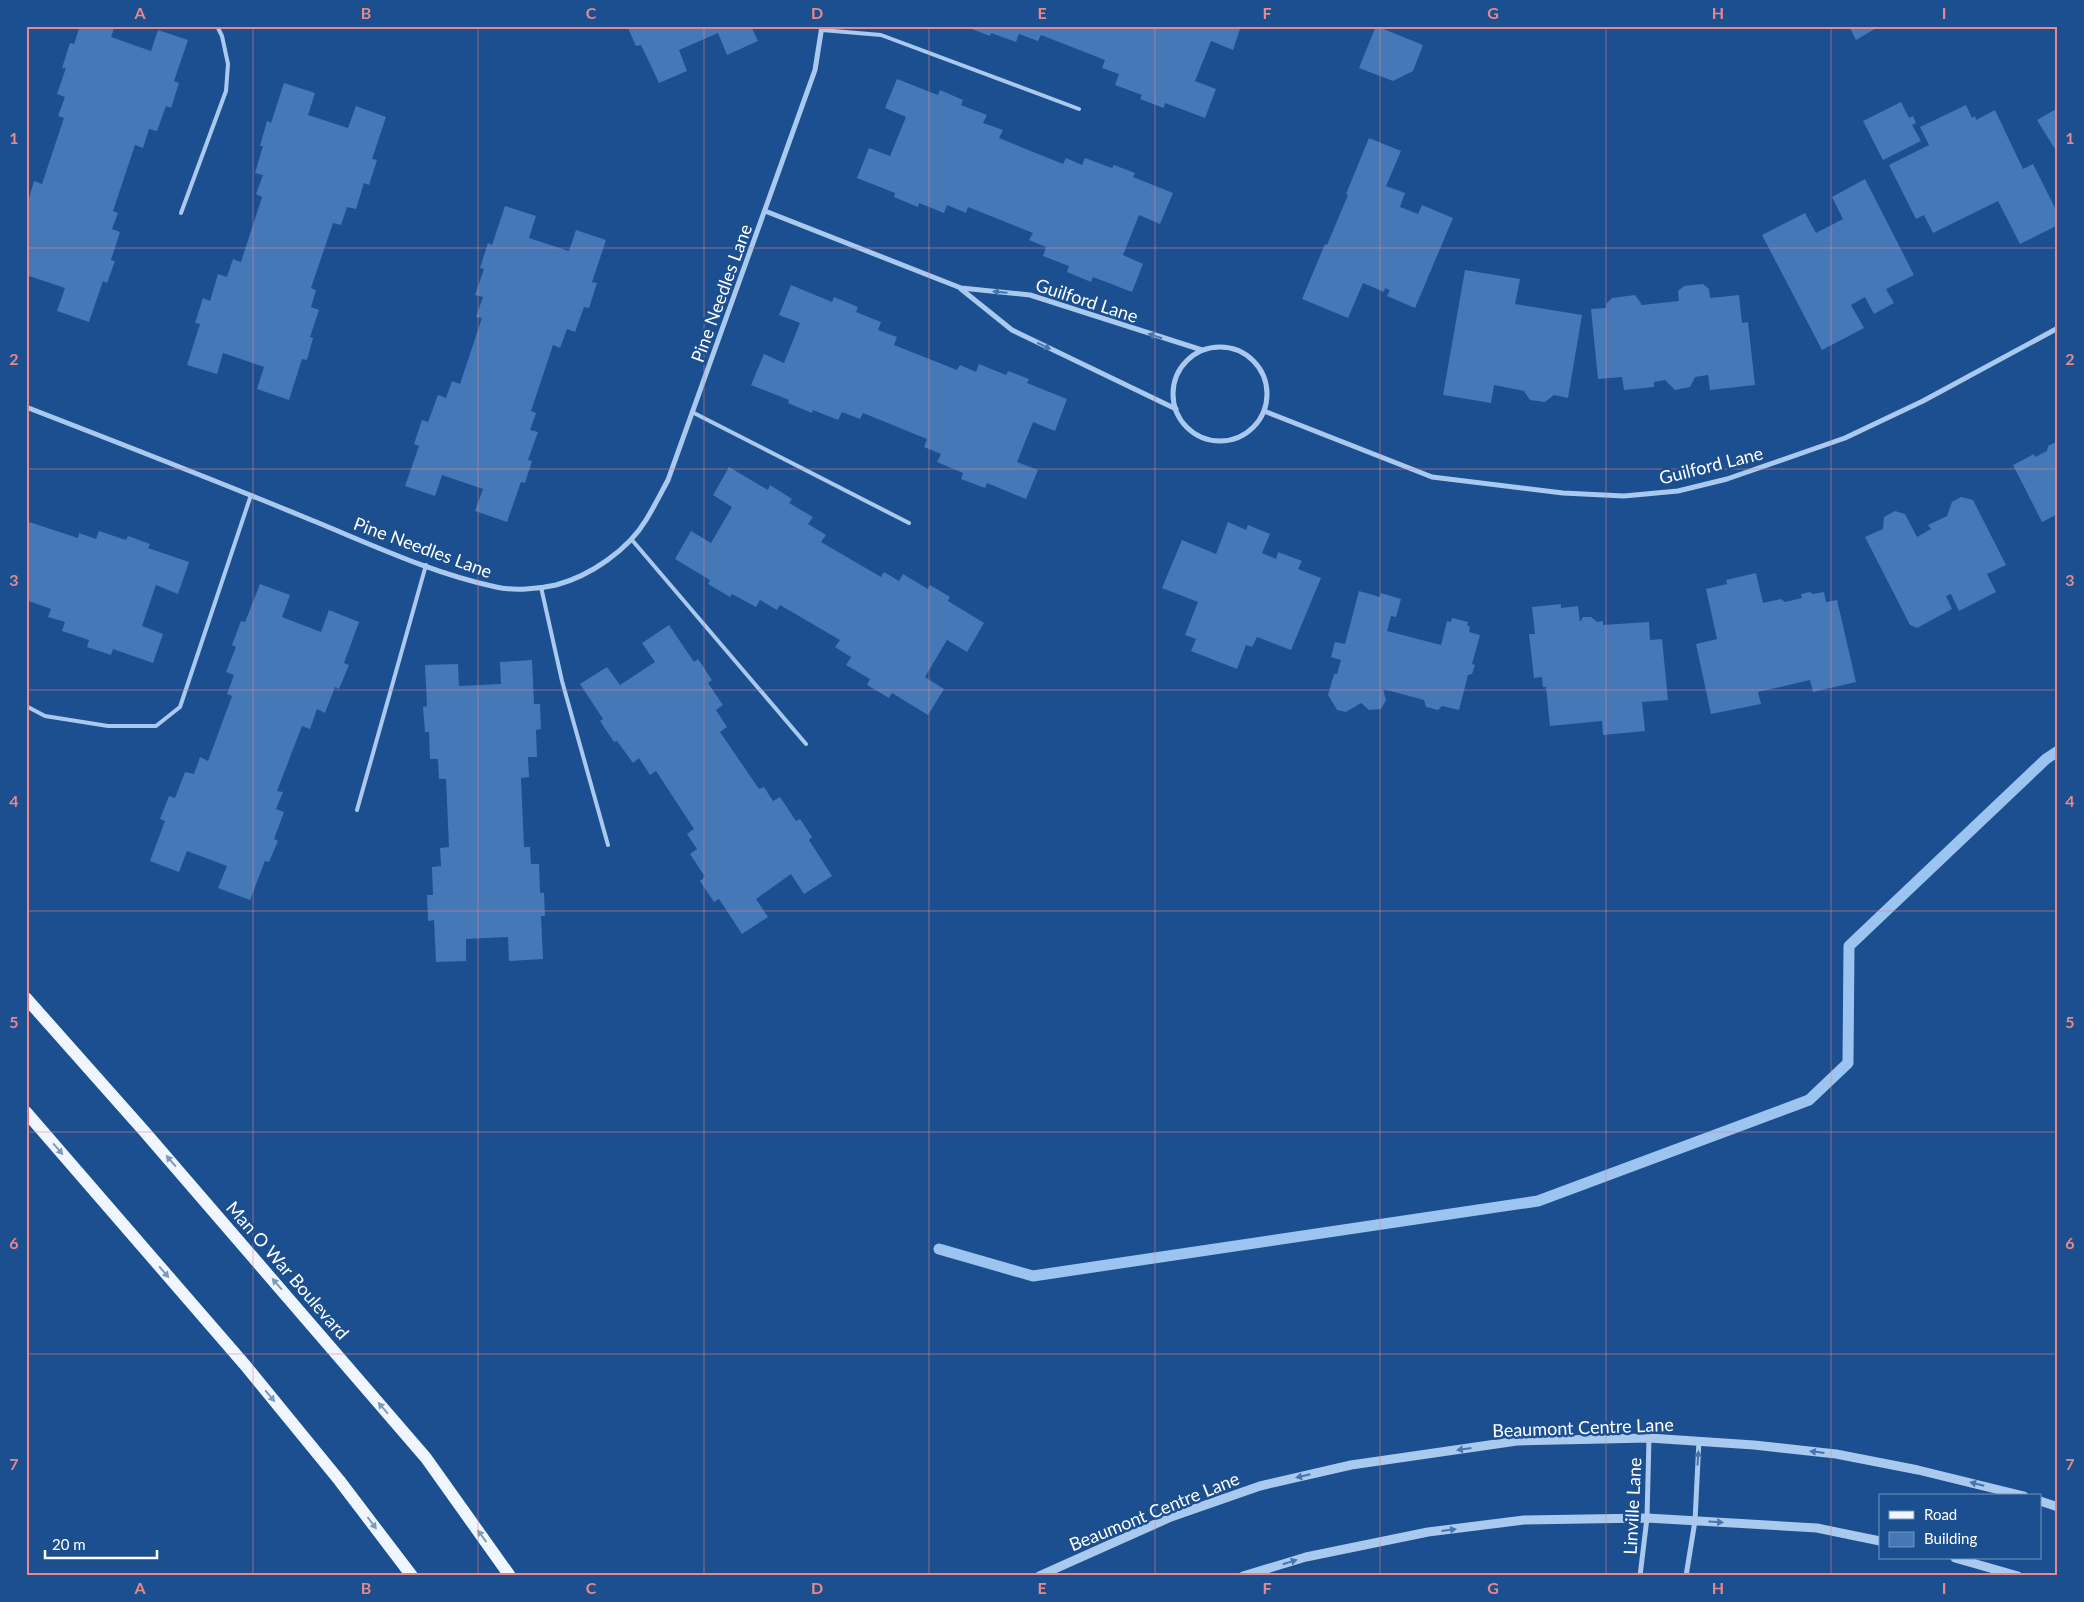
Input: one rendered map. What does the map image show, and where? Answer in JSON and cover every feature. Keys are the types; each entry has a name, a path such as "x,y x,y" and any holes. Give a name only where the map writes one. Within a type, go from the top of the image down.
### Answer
{"main road":[{"name":"Man O War Boulevard","path":"26,998 151,1138 426,1458 510,1576"},
{"path":"26,1112 245,1365 339,1480 412,1576"}],"street":[{"name":"Pine Needles Lane","path":"26,407 468,580 498,588 542,587 556,585 584,574 632,540 646,521 668,480 815,70 822,28"},
{"name":"Guilford Lane","path":"765,211 961,288 1030,295 1202,350 1217,347 1233,348 1247,355 1259,366 1266,380 1268,395 1264,411 1257,423 1246,433 1234,438 1220,440 1206,438 1193,432 1182,422 1176,409 1012,330 961,288"},
{"name":"Guilford Lane","path":"1264,411 1432,477 1572,493 1624,496 1678,491 1727,478 1845,438 1922,401 2058,328"},
{"path":"1176,409 1173,395 1175,382 1181,368 1190,358 1202,350"},
{"name":"Beaumont Centre Lane","path":"1039,1576 1171,1517 1260,1486 1351,1465 1517,1442 1649,1438 1700,1440 1836,1454 1918,1470 2016,1494"},
{"name":"Linville Lane","path":"1640,1576 1646,1518 1649,1438"},
{"path":"1686,1576 1694,1521 1700,1440"},
{"path":"2042,1502 2058,1506"},
{"path":"1243,1576 1306,1557 1428,1532 1524,1520 1646,1518 1817,1528 1879,1540"},
{"path":"1962,1560 2018,1576"}],"lane":[{"path":"181,213 226,91 228,64 222,36 217,26"},
{"path":"822,28 881,35 1079,109"},
{"path":"692,412 908,523"},
{"path":"26,706 45,716 108,726 156,726 180,707 251,495"},
{"path":"632,540 806,744"},
{"path":"358,810 426,565"},
{"path":"542,587 562,681 608,845"}],"building":[{"path":"80,26 115,26 111,37 151,51 158,30 188,40 174,81 179,83 171,108 166,106 157,131 149,129 143,148 135,145 113,211 118,213 112,229 120,232 111,260 115,261 107,283 103,281 89,322 57,311 65,288 26,275 26,197 29,198 34,181 42,184 64,118 58,116 65,97 57,94 66,68 62,68 70,43 74,44"},
{"path":"627,26 751,26 758,41 727,55 718,33 679,50 687,71 659,83 641,45 636,46"},
{"path":"964,26 1241,26 1233,50 1211,41 1195,81 1216,89 1205,118 1165,103 1164,108 1140,99 1142,95 1115,85 1119,74 1102,68 1105,60 1041,35 1038,41 1019,34 1016,42 991,33 990,36"},
{"path":"1376,26 1423,45 1413,71 1393,81 1359,68"},
{"path":"1849,26 1880,26 1856,40"},
{"path":"897,79 938,95 940,90 963,100 961,105 987,115 983,123 1003,130 999,138 1063,164 1066,158 1082,165 1085,158 1112,168 1114,165 1135,173 1133,177 1173,193 1160,224 1139,215 1123,255 1143,264 1132,292 1093,277 1091,282 1067,272 1069,266 1043,256 1046,247 1029,240 1033,233 968,207 966,213 947,205 944,213 919,203 918,207 894,197 895,193 857,178 869,148 890,156 906,117 885,108"},
{"path":"284,83 315,93 308,115 348,128 356,106 386,117 372,159 377,160 369,185 364,183 356,209 347,207 341,225 333,223 311,288 316,290 311,307 319,310 310,337 313,338 307,360 302,359 289,400 257,389 264,367 223,353 217,374 187,365 200,324 195,323 203,298 210,301 218,274 227,277 233,259 241,262 262,197 256,194 263,175 255,173 263,146 260,146 267,121 271,123"},
{"path":"1901,102 1909,118 1913,116 1916,123 1912,125 1921,141 1883,160 1863,121"},
{"path":"1966,105 1972,118 1975,116 1976,120 1995,110 2023,169 2033,164 2058,214 2058,225 2020,244 1998,201 1933,233 1924,215 1916,219 1889,165 1929,145 1920,127"},
{"path":"2058,108 2058,154 2037,120"},
{"path":"1369,138 1401,151 1386,186 1405,193 1400,207 1418,214 1422,205 1453,218 1415,308 1387,296 1390,290 1385,288 1384,292 1363,283 1348,318 1302,299 1348,195 1346,194"},
{"path":"1865,179 1914,275 1886,289 1894,303 1874,314 1865,297 1851,305 1864,328 1822,350 1762,235 1805,213 1816,233 1843,219 1832,197"},
{"path":"505,206 536,216 529,238 569,251 576,230 606,240 592,282 597,283 589,308 584,307 575,332 567,329 560,348 553,345 531,411 536,413 530,430 538,432 528,460 532,461 525,483 521,482 507,522 475,511 483,489 442,475 435,496 405,486 419,446 414,444 422,420 428,422 438,395 446,398 452,381 460,384 482,318 476,317 483,297 475,295 484,269 480,268 488,243 492,245"},
{"path":"1465,270 1520,279 1515,304 1582,315 1568,398 1554,395 1545,402 1530,400 1524,391 1494,385 1491,403 1443,395"},
{"path":"1703,284 1709,289 1710,298 1739,295 1742,323 1748,322 1755,385 1710,390 1708,375 1695,377 1690,387 1675,390 1665,380 1654,382 1654,387 1624,390 1622,377 1598,379 1591,309 1606,308 1607,303 1612,298 1635,295 1642,305 1679,301 1678,291 1684,286"},
{"path":"791,285 832,302 834,297 858,307 856,312 881,322 878,330 897,337 894,345 957,370 960,365 976,372 979,364 1006,375 1008,371 1029,379 1027,383 1067,399 1055,431 1033,422 1017,462 1038,470 1026,499 987,483 985,488 961,479 963,473 937,462 941,454 924,447 927,439 863,413 860,419 842,412 838,420 813,410 812,413 788,403 789,400 751,385 764,354 784,363 800,323 779,315"},
{"path":"2058,441 2058,514 2042,522 2013,465 2034,454 2035,457 2047,451 2048,446"},
{"path":"729,467 768,490 770,485 792,499 789,503 813,517 808,524 826,535 821,542 881,577 884,572 899,581 903,574 928,589 930,585 950,597 948,601 984,623 967,652 947,640 925,677 944,689 928,715 892,693 889,698 867,685 870,679 846,665 851,657 835,647 840,640 780,605 777,610 760,600 756,607 732,594 730,597 708,584 710,580 675,559 691,531 711,543 732,507 713,495"},
{"path":"1961,497 1973,500 2006,565 1987,574 1996,592 1959,611 1951,594 1946,596 1952,609 1917,628 1910,625 1865,537 1883,529 1884,517 1895,511 1905,514 1917,537 1931,529 1928,525 1947,516 1952,502"},
{"path":"26,521 78,538 79,533 96,539 99,531 126,540 128,536 150,544 148,548 189,562 178,594 156,585 142,626 163,634 153,663 113,649 111,655 87,647 89,640 62,631 65,622 48,617 51,609 26,600"},
{"path":"1228,522 1246,530 1248,525 1270,534 1262,553 1276,559 1278,552 1302,561 1298,569 1321,578 1291,650 1257,637 1252,647 1246,645 1237,669 1191,651 1196,639 1185,635 1198,602 1162,588 1182,540 1216,554"},
{"path":"1756,573 1763,603 1781,599 1785,602 1802,598 1801,594 1810,592 1813,594 1824,592 1826,602 1837,600 1856,682 1813,692 1810,680 1758,692 1761,704 1711,714 1696,644 1717,639 1706,589 1727,584 1726,580"},
{"path":"260,584 290,595 282,617 321,632 329,610 359,622 344,663 349,665 339,689 335,687 325,713 317,709 310,729 302,726 277,791 283,792 276,809 284,812 274,839 278,841 269,862 265,861 250,900 218,888 227,866 187,851 179,872 150,861 165,821 160,819 169,796 175,798 185,772 194,774 200,757 208,761 232,696 227,694 234,675 226,672 236,647 232,645 241,621 245,622"},
{"path":"1359,591 1380,597 1381,593 1401,599 1396,617 1391,616 1387,631 1441,645 1447,621 1451,622 1452,618 1468,622 1469,632 1480,635 1472,664 1475,665 1472,674 1468,675 1459,710 1442,706 1438,710 1426,707 1424,700 1383,689 1386,700 1381,709 1369,710 1361,703 1346,712 1337,710 1328,695 1334,674 1337,674 1341,660 1331,657 1335,642 1345,644"},
{"path":"1561,604 1561,608 1578,606 1580,622 1583,617 1591,617 1597,622 1603,621 1603,625 1649,622 1650,640 1662,639 1668,700 1642,702 1645,731 1603,735 1602,721 1550,726 1546,687 1543,687 1542,677 1534,678 1529,634 1535,634 1532,607"},
{"path":"669,625 694,662 698,659 712,680 708,683 723,705 716,710 727,727 720,732 759,789 764,787 773,801 780,797 796,821 800,819 812,837 809,840 832,876 804,894 791,874 756,899 768,917 742,934 719,899 714,902 700,881 705,877 690,854 697,849 687,834 694,829 656,771 650,775 639,758 633,763 617,741 614,742 600,721 603,719 580,684 607,667 620,685 655,662 642,643"},
{"path":"532,660 534,704 540,704 541,729 536,730 537,757 528,757 529,777 521,778 524,847 530,847 531,864 539,864 540,893 544,893 545,916 541,916 543,959 509,961 508,937 466,939 466,961 436,962 434,920 428,921 427,895 433,895 432,867 441,866 440,848 449,847 446,779 439,779 438,759 430,759 429,732 425,732 423,707 427,706 425,665 458,664 459,686 501,684 500,662"}],"waterway":[{"path":"939,1249 1033,1276 1538,1201 1809,1100 1848,1063 1849,946 2046,759 2058,751"}]}
